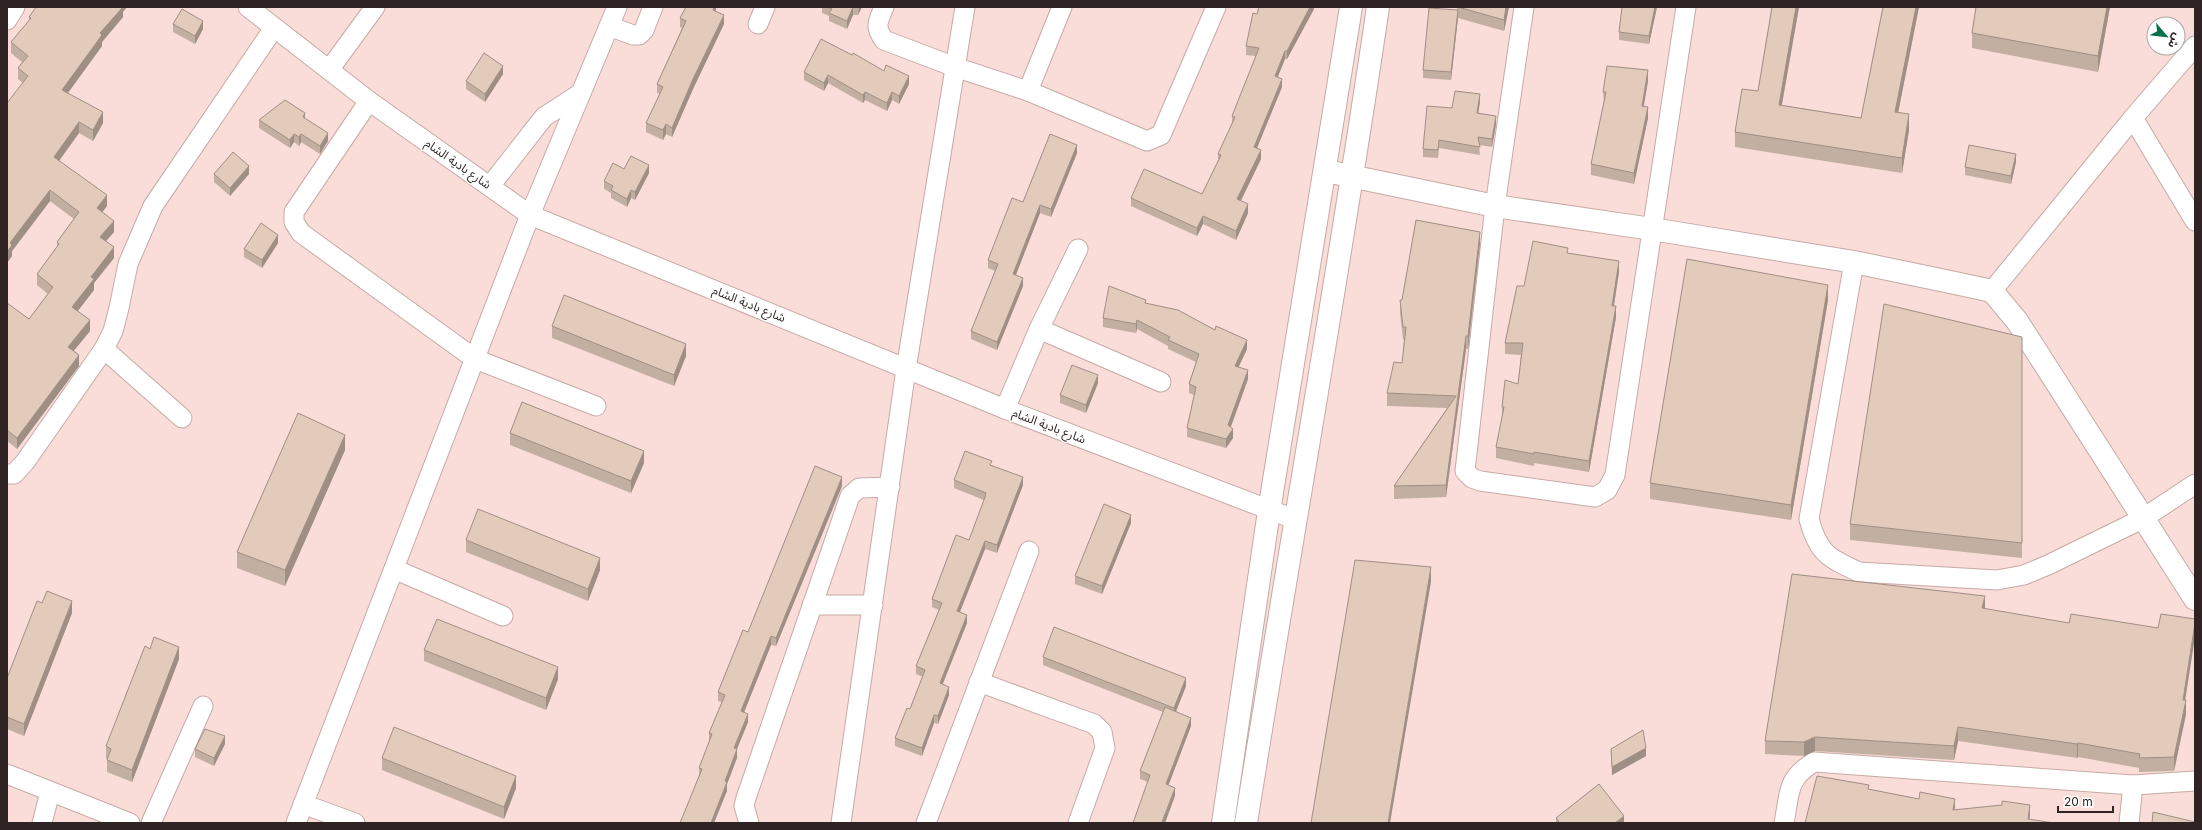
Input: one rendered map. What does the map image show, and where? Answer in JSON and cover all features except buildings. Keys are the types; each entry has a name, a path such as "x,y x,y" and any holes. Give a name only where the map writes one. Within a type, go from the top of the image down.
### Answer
{"street":[{"path":"7,20 15,7"},
{"name":"شارع بادية الشام","path":"248,7 369,101 530,215 1005,409 1269,511 1294,519"},
{"path":"329,70 375,7"},
{"path":"296,823 530,215 617,7"},
{"path":"609,26 633,35 639,35 644,30 653,7"},
{"path":"884,7 877,25 884,40 955,67 1028,91 1148,140 1161,136 1216,7"},
{"path":"842,823 906,369 965,7"},
{"path":"1028,91 1062,7"},
{"path":"1223,823 1269,511 1326,171 1351,7"},
{"path":"1246,823 1294,519 1353,176 1378,7"},
{"path":"1524,7 1495,206 1465,471 1472,478 1480,481 1595,497 1607,490 1615,475 1686,7"},
{"path":"7,474 14,474 25,462 104,349 113,331 128,264 153,206 274,28"},
{"path":"1992,291 2133,118 2195,46"},
{"path":"490,186 544,117 581,93"},
{"path":"369,101 294,212 294,222 301,233 475,359 596,406"},
{"path":"2133,118 2195,221"},
{"path":"1326,171 1495,206 1652,229 1854,262 1992,291 2017,321 2142,519 2195,599"},
{"path":"1005,409 1039,329 1078,249"},
{"path":"1854,262 1809,519 1814,539 1823,552 1840,563 1859,572 1997,580 2024,575 2048,566 2142,519 2195,484"},
{"path":"1039,329 1161,382"},
{"path":"104,349 182,418"},
{"path":"749,823 744,806 746,798 850,496 859,488 890,487"},
{"path":"926,823 1029,551"},
{"path":"394,569 503,616"},
{"path":"812,605 873,605"},
{"path":"979,682 1094,724 1102,732 1105,748 1078,823"},
{"path":"151,823 203,706"},
{"path":"1784,823 1792,782 1800,771 1814,762 2133,785 2195,781"},
{"path":"7,774 130,823"},
{"path":"1230,774 1253,777"},
{"path":"2129,823 2133,785"},
{"path":"42,823 50,792"},
{"path":"303,804 355,823"}]}
